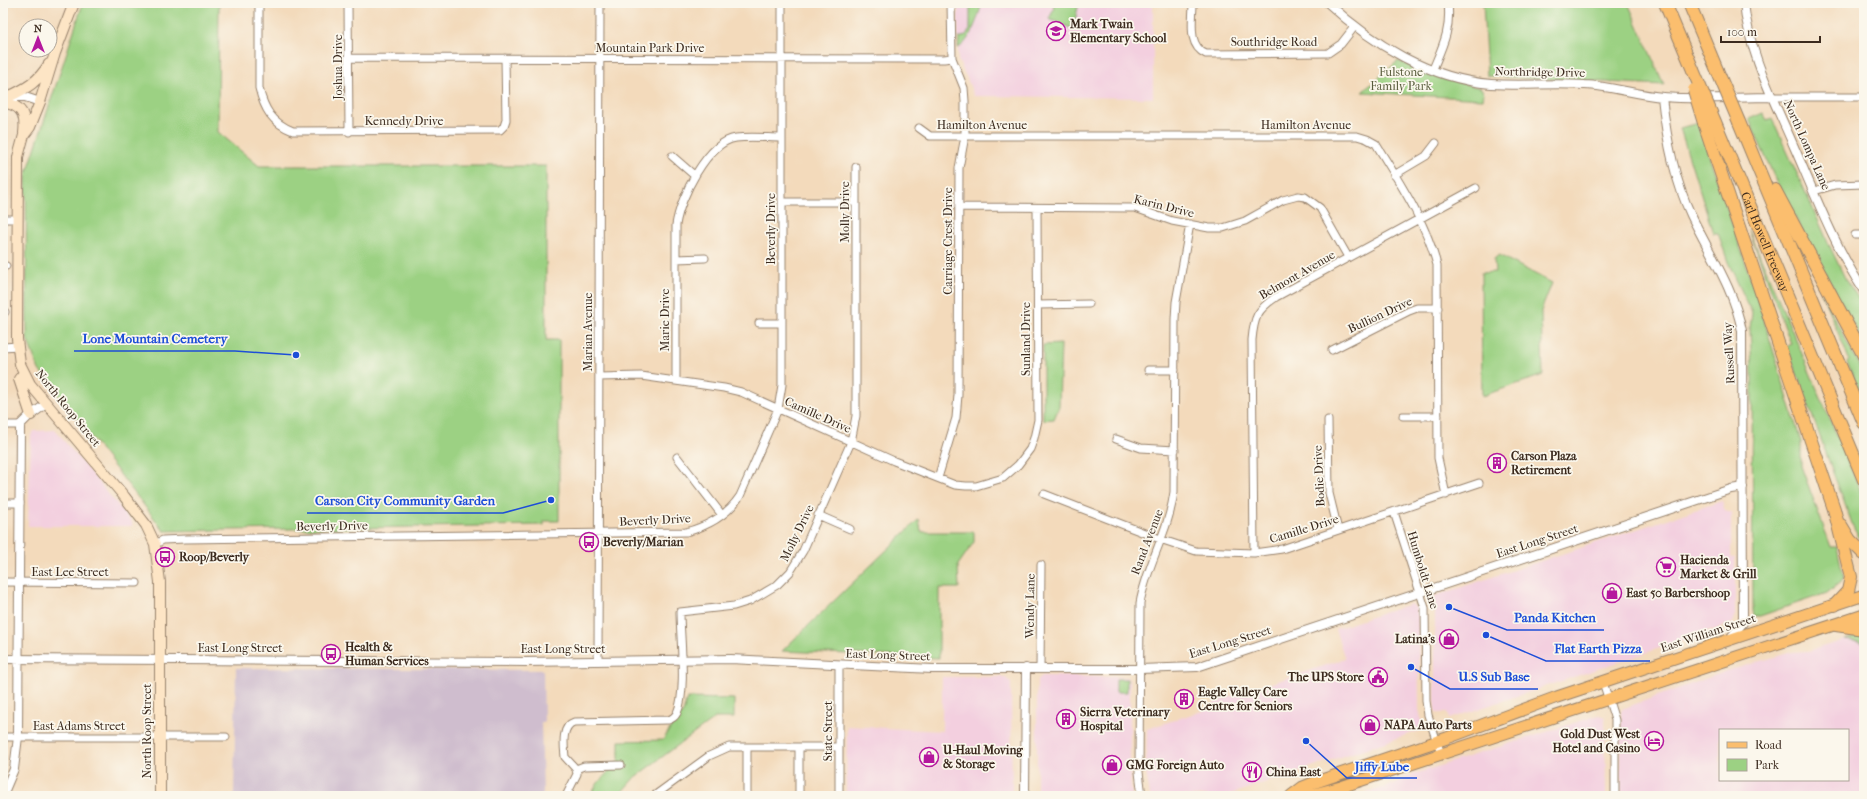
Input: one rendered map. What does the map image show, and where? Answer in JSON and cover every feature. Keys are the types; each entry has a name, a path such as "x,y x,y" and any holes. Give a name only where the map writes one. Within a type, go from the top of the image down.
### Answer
{"highway":[{"path":"1666,3 1684,48 1690,70 1710,122 1834,509 1851,577 1848,591 1835,605"},
{"name":"Carl Howell Freeway","path":"1690,3 1864,423"},
{"name":"Carl Howell Freeway","path":"1710,122 1864,480"},
{"path":"1739,122 1864,356"},
{"path":"1834,509 1848,536 1864,554"},
{"path":"1836,625 1864,629"}],"main road":[{"name":"North Roop Street","path":"58,45 74,3"},
{"path":"5,99 21,91 40,78 52,58"},
{"name":"North Roop Street","path":"53,58 40,102 30,127 24,134 18,157 18,346 20,364 24,373 46,404 146,524 155,544 160,582 160,796"},
{"path":"5,99 17,106 23,113 26,121 24,134"},
{"path":"24,373 19,379 31,415"},
{"name":"East William Street","path":"1291,796 1304,787 1314,783 1436,742 1603,682 1864,595"},
{"path":"1307,796 1341,787 1864,615"}],"street":[{"name":"Kennedy Drive","path":"259,3 259,88 267,112 273,119 285,128 301,132 500,130 504,126 506,120 505,58"},
{"name":"Joshua Drive","path":"348,3 349,132"},
{"name":"Marian Avenue","path":"598,661 600,3"},
{"name":"Beverly Drive","path":"155,544 163,540 185,539 686,532 710,524 734,505 740,496 778,409 782,385 782,3"},
{"name":"Carriage Crest Drive","path":"938,478 958,407 959,168 965,136 964,88 952,58 951,3"},
{"name":"Southridge Road","path":"1193,3 1194,42 1196,48 1206,54 1328,52 1341,44 1354,26"},
{"name":"Northridge Drive","path":"1328,3 1354,26 1392,51 1433,69 1489,84 1604,86 1662,97 1772,97"},
{"path":"1433,69 1447,36 1449,24 1448,3"},
{"name":"North Lompa Lane","path":"1744,3 1751,40 1772,97 1843,255 1864,291"},
{"name":"Mountain Park Drive","path":"348,58 952,58"},
{"path":"5,99 25,97 40,102"},
{"name":"Russell Way","path":"1662,97 1667,133 1685,200 1730,291 1739,315 1743,351 1743,623"},
{"path":"1772,97 1864,97"},
{"name":"Hamilton Avenue","path":"919,128 930,136 1357,136 1376,144 1419,219 1433,250 1437,265 1438,458 1446,495"},
{"name":"Marie Drive","path":"676,381 676,259 678,214 682,200 695,176 715,148 735,138 782,138"},
{"path":"1394,175 1426,156 1436,143"},
{"path":"672,156 695,176"},
{"name":"Molly Drive","path":"576,769 567,761 565,755 565,730 569,723 671,719 677,714 682,689 680,612 734,606 757,598 777,586 796,563 851,442 856,416 856,167"},
{"path":"1814,191 1835,185 1864,184"},
{"name":"Belmont Avenue","path":"1254,553 1252,340 1254,324 1260,310 1265,305 1348,257 1476,188"},
{"name":"Karin Drive","path":"959,207 1135,208 1172,220 1209,228 1235,225 1283,200 1298,196 1306,197 1320,208 1348,257"},
{"path":"782,202 856,202"},
{"name":"Sunland Drive","path":"1018,465 1025,458 1032,444 1038,420 1037,208"},
{"path":"3,219 17,219"},
{"name":"Rand Avenue","path":"1142,796 1139,772 1140,603 1144,582 1172,509 1176,302 1190,224"},
{"path":"1855,235 1864,235"},
{"path":"676,259 705,258"},
{"path":"1038,305 1089,304"},
{"name":"Bullion Drive","path":"1332,350 1375,330 1409,311 1422,308 1438,308"},
{"path":"759,324 782,323"},
{"path":"3,347 18,346"},
{"path":"1148,370 1174,370"},
{"name":"Camille Drive","path":"599,377 641,376 741,392 851,442 955,484 976,486 1003,478 1018,465"},
{"path":"3,425 20,425 46,404"},
{"path":"1403,416 1438,416"},
{"name":"Bodie Drive","path":"1328,420 1329,493 1338,530"},
{"path":"3,795 14,769 18,737 20,425"},
{"path":"1116,439 1141,448 1174,450"},
{"path":"677,457 722,515"},
{"name":"Camille Drive","path":"1044,494 1180,547 1207,553 1254,553 1282,549 1479,483"},
{"name":"East Long Street","path":"3,659 731,660 932,669 1140,669 1197,667 1731,489 1743,487"},
{"path":"3,503 20,503"},
{"name":"Humboldt Lane","path":"1394,512 1420,592 1426,616 1426,702 1428,715 1440,754"},
{"path":"818,515 850,529"},
{"name":"Wendy Lane","path":"1040,668 1041,565"},
{"name":"East Lee Street","path":"3,582 137,583"},
{"path":"1727,641 1743,623 1753,629 1760,630"},
{"name":"State Street","path":"839,665 839,796"},
{"path":"1025,796 1026,668"},
{"path":"1603,682 1609,698 1615,724 1615,796"},
{"name":"East Adams Street","path":"3,737 226,737"},
{"path":"654,796 670,783 719,750 729,747 839,747"},
{"path":"747,747 747,796"},
{"path":"799,747 799,796"},
{"path":"566,796 576,778 576,769 584,766 621,765"}],"shaded area":[{"name":"Mark Twain Elementary School","path":"958,3 1153,3 1153,98 974,96 958,60"},
{"path":"55,430 132,522 132,526 28,526 31,435 34,431"},
{"path":"1722,501 1725,511 1731,513 1731,558 1735,558 1735,616 1731,624 1449,719 1447,713 1436,713 1435,603 1432,602 1435,596"},
{"path":"1411,604 1416,608 1418,616 1419,711 1424,729 1225,796 1150,796 1146,771 1147,729 1214,707 1214,702 1345,659 1335,629"},
{"path":"1845,640 1860,642 1864,646 1864,796 1621,796 1622,709 1727,671 1792,652 1808,651"},
{"path":"236,668 543,670 544,722 541,722 542,796 234,796"},
{"path":"1042,676 1127,677 1130,682 1130,778 1132,796 1037,796 1037,681"},
{"path":"942,677 1005,677 1011,683 1012,796 846,796 847,726 942,731"},
{"path":"1599,715 1605,717 1606,796 1358,796 1397,783 1405,777"}],"green space":[{"path":"83,3 219,3 218,132 259,166 546,166 546,340 559,340 559,521 544,521 544,525 164,531 39,370 27,339 26,176"},
{"path":"970,3 982,3 970,35 958,48 959,38 965,36 970,30"},
{"path":"1053,3 1079,3 1073,29 1049,19 1054,9"},
{"path":"1483,3 1628,3 1664,85 1487,76"},
{"name":"Fulstone Family Park","path":"1398,61 1440,78 1481,88 1484,93 1483,99 1362,92"},
{"path":"1763,113 1767,120 1772,118 1845,278 1864,307 1864,344 1779,188 1749,119"},
{"path":"1698,123 1757,297 1801,442 1801,466 1831,547 1837,547 1844,579 1827,593 1760,616 1754,616 1753,610 1752,371 1750,328 1752,313 1728,262 1718,233 1713,233 1680,128"},
{"path":"1749,230 1864,499 1864,545 1854,529 1787,347 1791,344"},
{"path":"1499,255 1552,283 1541,311 1543,375 1482,396 1481,273 1495,272 1494,259"},
{"path":"1821,292 1864,375 1864,402 1847,362 1849,359"},
{"path":"1061,344 1059,407 1054,419 1043,420 1043,345"},
{"path":"919,519 921,532 974,532 974,542 958,565 959,588 939,588 939,658 782,651"},
{"path":"1859,636 1864,637 1864,646 1860,642 1845,640"},
{"path":"1116,679 1127,679 1127,692 1116,692"},
{"path":"687,698 734,699 734,718 715,718 635,777 618,796 590,796 598,783 619,760 619,741 663,740 673,724 683,713"}],"place":[{"name":"Mark Twain Elementary School","path":"1056,31"},
{"name":"Lone Mountain Cemetery","path":"296,355"},
{"name":"Carson Plaza Retirement","path":"1497,463"},
{"name":"Carson City Community Garden","path":"551,500"},
{"name":"Beverly/Marian","path":"589,542"},
{"name":"Roop/Beverly","path":"165,557"},
{"name":"Hacienda Market & Grill","path":"1666,567"},
{"name":"East 50 Barbershoop","path":"1612,593"},
{"name":"Panda Kitchen","path":"1449,607"},
{"name":"Flat Earth Pizza","path":"1486,635"},
{"name":"Latina's","path":"1449,639"},
{"name":"Health & Human Services","path":"331,654"},
{"name":"U.S Sub Base","path":"1411,667"},
{"name":"The UPS Store","path":"1378,677"},
{"name":"Eagle Valley Care Centre for Seniors","path":"1184,699"},
{"name":"Sierra Veterinary Hospital","path":"1066,719"},
{"name":"NAPA Auto Parts","path":"1370,725"},
{"name":"Jiffy Lube","path":"1306,741"},
{"name":"Gold Dust West Hotel and Casino","path":"1654,741"},
{"name":"U-Haul Moving & Storage","path":"929,757"},
{"name":"GMG Foreign Auto","path":"1112,765"},
{"name":"China East","path":"1252,772"}]}
